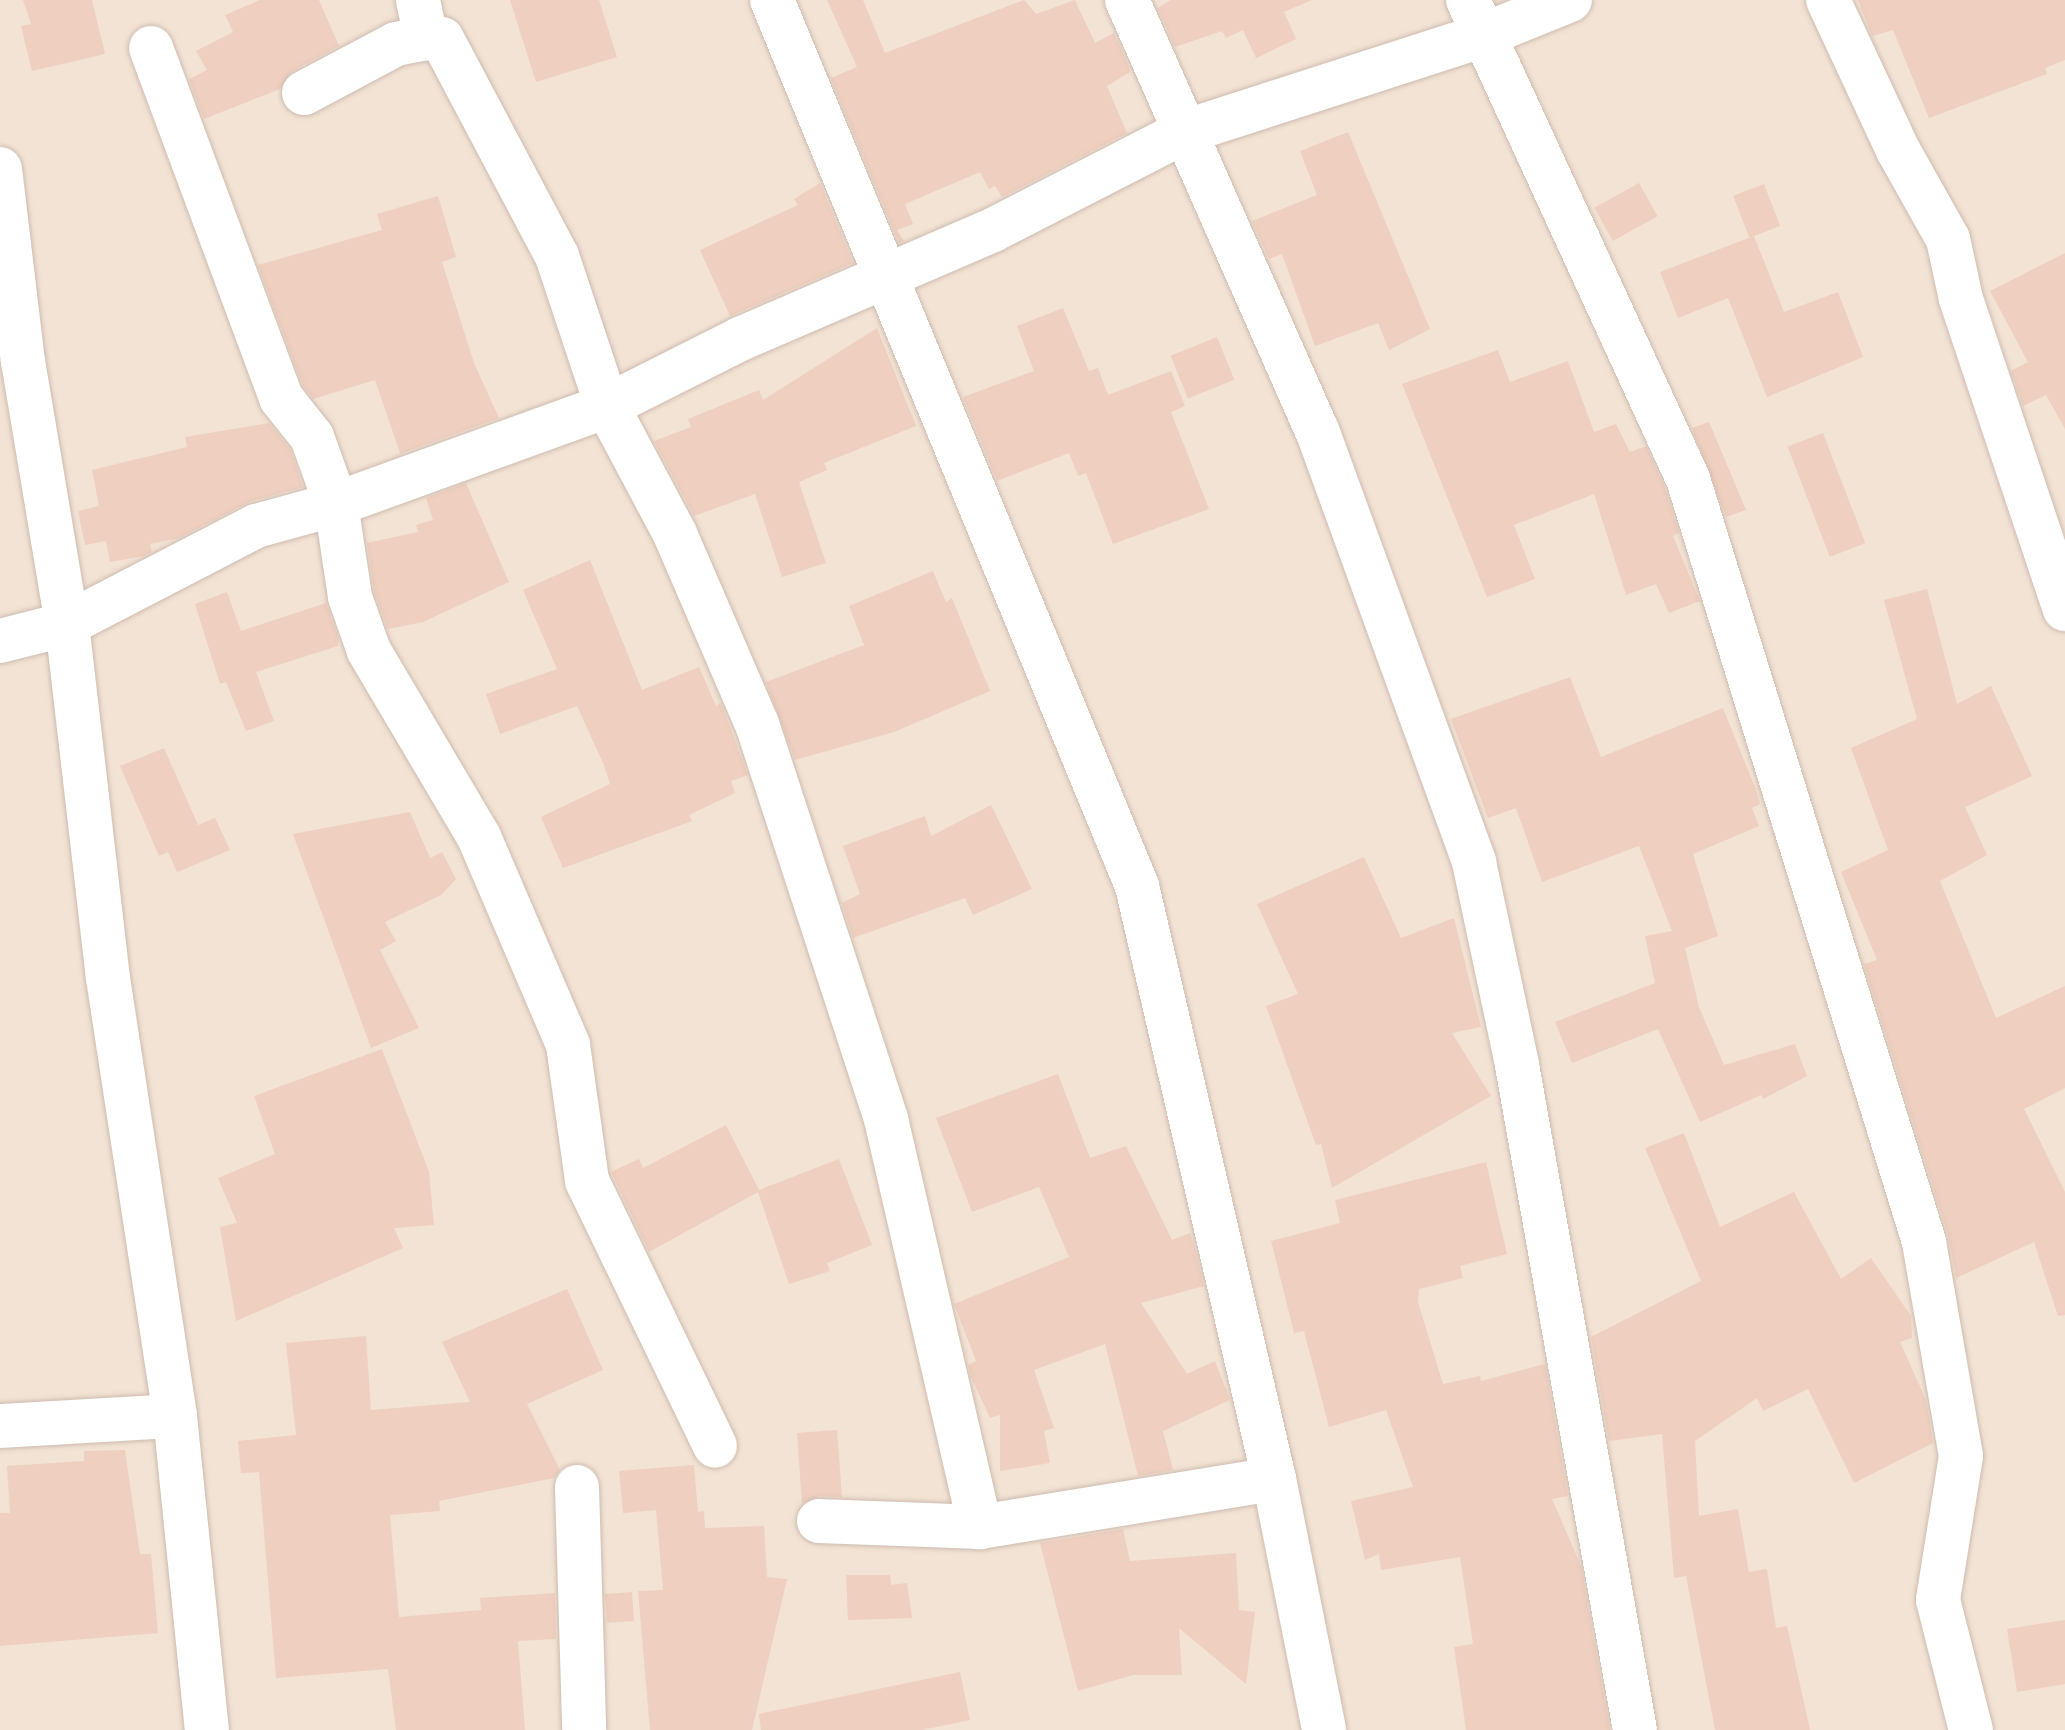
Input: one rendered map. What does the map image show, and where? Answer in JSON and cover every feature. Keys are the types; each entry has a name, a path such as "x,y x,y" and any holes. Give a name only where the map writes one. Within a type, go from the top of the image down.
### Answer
{"street":[{"path":"772,0 1137,886 1274,1479 1324,1730"},
{"path":"1127,0 1317,430 1474,862 1517,1065 1635,1730"},
{"path":"0,641 67,624 256,526 336,504 607,406 726,345 993,230 1184,132 1474,18 1570,0"},
{"path":"1828,0 1898,150 1948,239 1961,299 2065,609"},
{"path":"1474,18 1688,479 1924,1242 1961,1456 1938,1600 1971,1730"},
{"path":"304,93 396,44 422,19 442,39 557,256 607,406 675,534 757,724 886,1119 980,1527"},
{"path":"151,48 281,398 312,437 336,504 350,597 369,651 479,837 568,1045 587,1181 715,1446"},
{"path":"0,169 23,361 67,624 108,978 175,1416 207,1730"},
{"path":"0,1426 175,1416"},
{"path":"819,1521 980,1527 1274,1479"},
{"path":"577,1487 584,1730"}],"shaded area":[{"path":"0,0 2065,0 2065,1730 0,1730"}],"building":[{"path":"23,0 92,0 105,54 32,71 21,26 31,24"},
{"path":"260,0 319,0 339,46 292,71 280,89 204,119 189,79 207,70 196,51 233,32 225,15"},
{"path":"510,0 599,0 617,57 536,82"},
{"path":"827,0 863,0 885,53 1024,0 1036,14 1075,0 1095,43 1114,33 1128,64 1130,72 1107,86 1127,133 1002,197 995,186 989,189 980,172 905,204 913,224 897,230 904,241 899,243 831,78 857,67"},
{"path":"1171,0 1312,0 1284,12 1296,39 1256,58 1243,30 1226,38 1222,31 1175,47 1158,8"},
{"path":"1858,0 2065,0 2065,60 2045,68 2047,74 1929,118 1893,30 1872,36"},
{"path":"1348,132 1430,329 1389,350 1378,323 1315,346 1282,254 1269,259 1252,221 1317,195 1300,151"},
{"path":"820,183 853,263 730,316 700,250 798,205 794,199"},
{"path":"1639,183 1657,216 1613,241 1594,208"},
{"path":"1764,184 1780,226 1749,238 1733,196"},
{"path":"438,196 456,257 442,262 474,363 499,418 394,456 400,453 375,380 313,399 303,386 258,265 382,230 377,214"},
{"path":"1754,236 1784,312 1838,292 1863,357 1767,397 1728,298 1678,318 1660,272"},
{"path":"2065,253 2065,429 2046,395 2023,406 2011,371 2028,362 1990,291"},
{"path":"1063,308 1089,371 1098,368 1108,395 1171,371 1185,406 1171,412 1209,509 1113,544 1086,473 1078,476 1069,453 997,481 963,397 1034,371 1017,326"},
{"path":"877,328 916,426 824,463 827,470 799,482 826,563 782,577 755,494 694,516 654,441 691,427 688,419 759,390 763,400"},
{"path":"1217,337 1234,380 1188,398 1171,356"},
{"path":"1498,350 1510,382 1568,361 1594,432 1616,424 1630,452 1646,446 1665,488 1679,533 1673,536 1700,601 1669,613 1656,584 1626,595 1594,494 1514,525 1535,579 1487,597 1402,384"},
{"path":"1709,422 1746,510 1726,517 1692,428"},
{"path":"269,423 290,449 303,487 249,502 179,538 150,544 152,552 144,556 110,562 106,541 85,545 78,511 99,506 92,470 187,447 185,437"},
{"path":"1823,433 1865,543 1830,557 1788,447"},
{"path":"466,483 509,582 423,622 388,629 374,591 367,543 418,532 416,525 433,520 426,498"},
{"path":"590,560 642,690 699,667 716,706 721,703 748,775 731,781 735,793 689,815 692,821 563,868 541,817 610,784 604,765 577,706 500,734 486,694 557,669 523,590"},
{"path":"933,571 946,602 952,598 990,691 894,732 795,760 766,682 864,645 849,606"},
{"path":"1927,589 1957,704 1991,686 2032,776 1965,807 1987,855 1940,881 1996,1018 2065,986 2065,1088 2024,1109 2065,1192 2065,1315 2058,1316 2034,1242 1956,1278 1948,1235 1864,964 1877,960 1841,872 1888,850 1851,748 1917,719 1884,600"},
{"path":"227,592 241,631 326,603 338,637 338,646 256,672 274,721 246,731 226,682 220,684 195,604"},
{"path":"1570,677 1601,757 1723,708 1756,790 1760,804 1752,808 1759,826 1693,854 1718,936 1685,948 1699,1007 1724,1065 1795,1044 1807,1076 1763,1099 1761,1095 1700,1122 1658,1029 1572,1063 1555,1022 1655,983 1645,936 1672,931 1639,846 1542,882 1516,808 1488,818 1451,719"},
{"path":"164,748 198,825 215,818 230,850 177,872 168,852 159,856 120,766"},
{"path":"991,805 1032,889 973,915 965,898 853,938 842,903 860,894 843,846 925,816 931,836"},
{"path":"410,812 430,858 442,852 456,879 441,895 385,922 396,941 380,950 419,1028 371,1048 293,834"},
{"path":"1364,857 1401,938 1454,918 1481,1027 1452,1033 1491,1096 1332,1188 1321,1144 1316,1145 1266,1006 1298,994 1257,904"},
{"path":"382,1049 429,1172 434,1225 394,1228 403,1248 236,1321 220,1227 237,1223 218,1178 275,1154 254,1096"},
{"path":"1058,1074 1090,1158 1126,1146 1172,1240 1190,1233 1195,1248 1204,1286 1141,1303 1187,1374 1215,1361 1230,1400 1163,1431 1173,1470 1138,1476 1105,1344 1034,1370 1054,1428 1044,1431 1050,1463 1000,1471 1000,1415 990,1418 971,1377 968,1365 976,1361 954,1304 1069,1257 1039,1187 972,1212 936,1118"},
{"path":"726,1125 759,1190 839,1159 872,1245 827,1263 830,1271 789,1284 758,1192 649,1252 611,1172 639,1159 643,1168"},
{"path":"1684,1133 1720,1227 1794,1192 1841,1279 1871,1258 1911,1316 1912,1338 1900,1342 1926,1400 1933,1443 1854,1483 1808,1389 1763,1411 1757,1398 1695,1441 1699,1516 1738,1509 1749,1572 1767,1569 1776,1628 1787,1626 1810,1730 1715,1730 1686,1576 1674,1578 1662,1434 1609,1441 1591,1337 1701,1281 1645,1148"},
{"path":"1486,1162 1507,1254 1460,1266 1463,1278 1419,1289 1418,1302 1443,1384 1480,1376 1481,1381 1545,1364 1568,1496 1552,1499 1581,1566 1610,1730 1466,1730 1454,1647 1473,1644 1460,1557 1381,1570 1379,1554 1365,1560 1351,1501 1413,1487 1386,1410 1329,1427 1304,1331 1294,1333 1271,1241 1340,1223 1335,1200"},
{"path":"567,1289 603,1370 527,1404 560,1470 554,1478 439,1501 440,1511 390,1515 399,1617 481,1610 480,1598 555,1593 556,1639 518,1641 525,1730 396,1730 388,1669 276,1678 259,1472 241,1473 238,1441 296,1435 286,1343 366,1336 371,1410 470,1402 442,1342"},
{"path":"837,1430 842,1497 819,1496 802,1504 797,1433"},
{"path":"125,1450 140,1554 151,1554 158,1633 0,1646 0,1513 10,1513 7,1466 84,1461 84,1451"},
{"path":"694,1465 698,1512 704,1511 705,1528 764,1526 767,1577 787,1579 752,1730 650,1730 638,1591 663,1590 656,1510 623,1513 619,1471"},
{"path":"1123,1529 1130,1561 1236,1553 1239,1610 1255,1612 1246,1684 1179,1628 1182,1675 1133,1675 1078,1691 1040,1543"},
{"path":"846,1575 890,1575 891,1585 907,1583 912,1618 848,1620"},
{"path":"632,1592 634,1621 607,1623 605,1594"},
{"path":"2065,1620 2065,1684 2017,1692 2007,1629"},
{"path":"960,1672 970,1720 922,1730 761,1730 759,1714"}]}
